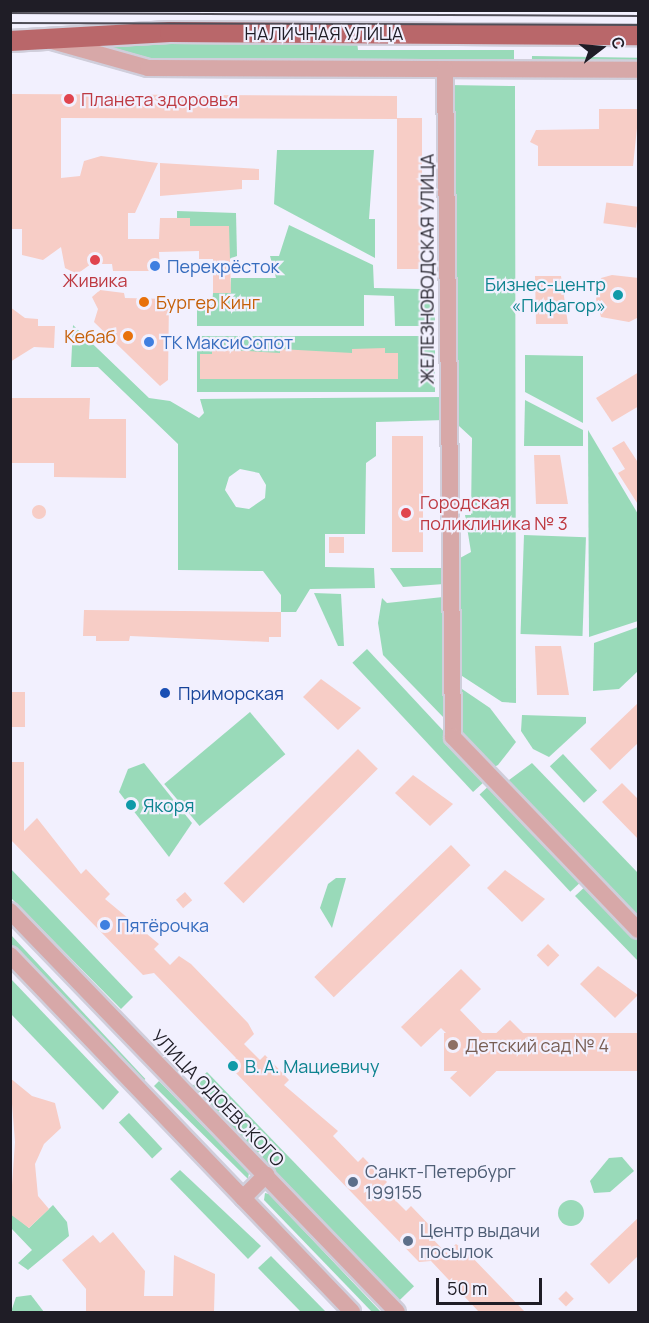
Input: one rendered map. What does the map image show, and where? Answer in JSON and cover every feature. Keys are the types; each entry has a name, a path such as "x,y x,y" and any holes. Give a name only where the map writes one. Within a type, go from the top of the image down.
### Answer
{"main road":[{"name":"НАЛИЧНАЯ УЛИЦА","path":"10,41 50,41 170,32 639,35"}],"street":[{"path":"50,41 148,68 639,70"},
{"name":"ЖЕЛЕЗНОВОДСКАЯ УЛИЦА","path":"445,70 453,737 639,930"},
{"name":"УЛИЦА ОДОЕВСКОГО","path":"10,911 397,1312"},
{"path":"10,955 352,1312"},
{"path":"243,1198 266,1176"}],"green space":[{"path":"159,39 357,41 358,50 514,50 514,60 152,59 104,47"},
{"path":"532,56 638,58 638,62 532,60"},
{"path":"449,85 515,86 516,703 502,702 459,674 460,558 471,552 465,515 471,515 472,438 459,426 459,392 452,388"},
{"path":"277,150 374,150 369,219 375,219 375,258 274,204"},
{"path":"177,211 236,213 237,256 229,259 177,218"},
{"path":"289,225 373,265 374,288 421,289 435,307 435,326 395,326 394,296 364,295 364,326 197,326 197,305 212,305 213,293 230,293 231,278 276,278 270,256 279,256"},
{"path":"73,325 149,398 170,401 199,418 204,413 200,399 445,397 445,420 376,422 376,456 366,463 365,534 325,534 325,567 374,568 375,588 310,589 296,612 281,612 281,595 263,571 178,570 178,444 98,367 71,367","holes":["240,469 259,473 266,485 265,498 249,509 236,507 225,490 229,477"]},
{"path":"197,336 435,336 435,392 197,392"},
{"path":"525,355 583,356 583,423 525,392"},
{"path":"525,400 583,430 583,446 524,446"},
{"path":"588,430 638,514 638,621 589,637"},
{"path":"524,535 586,537 583,636 521,634"},
{"path":"390,568 446,568 444,584 403,587"},
{"path":"314,593 341,594 344,646 338,646"},
{"path":"443,597 445,719 383,655 378,623 382,598 387,603"},
{"path":"638,627 638,671 619,689 593,691 594,643"},
{"path":"367,649 488,778 473,792 352,663"},
{"path":"462,689 490,708 516,742 498,765 492,768 463,739"},
{"path":"250,712 285,754 200,826 164,784"},
{"path":"522,715 586,717 586,723 549,757 533,749 521,731"},
{"path":"563,754 597,791 584,803 550,766"},
{"path":"144,763 192,823 169,857 119,792 128,769"},
{"path":"532,763 638,873 638,923 505,783"},
{"path":"492,783 583,880 570,892 480,795"},
{"path":"10,868 133,997 121,1009 11,898"},
{"path":"336,878 346,878 332,928 320,908 328,884"},
{"path":"588,884 638,936 638,961 575,896"},
{"path":"11,935 145,1079 140,1084 10,944"},
{"path":"10,978 119,1092 103,1110 11,1014"},
{"path":"207,1072 414,1286 397,1302 190,1088"},
{"path":"159,1081 249,1173 248,1179 154,1086"},
{"path":"129,1113 162,1149 152,1158 119,1123"},
{"path":"622,1157 634,1171 610,1192 594,1193 590,1181 609,1158"},
{"path":"180,1170 261,1246 248,1259 170,1179"},
{"path":"265,1193 269,1194 381,1312 372,1312 264,1200"},
{"path":"571,1200 580,1204 584,1213 580,1222 571,1226 562,1222 558,1213 562,1204"},
{"path":"53,1205 67,1222 69,1236 28,1270 18,1263 32,1250 11,1228 11,1213 29,1228"},
{"path":"271,1256 326,1312 301,1312 258,1268"},
{"path":"31,1295 44,1312 11,1312 16,1297"}],"building":[{"path":"10,94 397,96 397,119 61,118 61,178 80,176 84,161 101,156 158,163 135,213 128,213 128,239 159,239 160,218 190,218 190,226 229,226 231,293 213,293 213,259 199,259 199,251 159,252 160,271 113,271 112,264 91,264 77,274 65,268 61,247 43,260 22,255 22,229 12,229"},
{"path":"599,109 639,109 633,166 538,166 538,146 530,142 536,130 599,129"},
{"path":"397,118 422,118 422,269 397,269"},
{"path":"160,163 259,169 259,180 242,180 242,189 160,196"},
{"path":"606,202 638,207 636,228 603,223"},
{"name":"Бизнес-центр «Пифагор»","path":"612,275 639,278 639,317 629,322 601,317 596,299 601,278"},
{"path":"535,276 561,276 568,324 536,324"},
{"path":"100,290 124,293 125,298 169,299 168,380 160,386 94,322 98,309 92,297"},
{"path":"10,307 25,318 38,319 38,326 55,326 54,348 34,347 10,362"},
{"path":"385,348 385,353 398,353 398,379 200,379 200,354 212,354 212,349 280,353 280,349 352,353 352,349"},
{"path":"639,372 639,406 612,422 596,398"},
{"path":"10,398 90,398 89,419 126,419 126,478 54,477 54,463 10,463"},
{"path":"392,436 423,436 423,552 392,552"},
{"path":"624,441 639,464 639,506 618,473 625,469 612,448"},
{"path":"534,455 560,455 568,504 536,504"},
{"path":"39,505 44,507 46,512 44,517 39,519 34,517 32,512 34,507"},
{"path":"329,537 344,537 344,553 329,553"},
{"path":"84,610 281,612 281,637 269,637 269,642 130,636 129,641 96,641 96,636 83,636"},
{"path":"535,646 561,646 569,695 537,695"},
{"path":"321,679 361,708 338,730 303,697"},
{"path":"10,692 25,692 25,727 10,727"},
{"path":"639,702 639,742 610,770 590,749"},
{"path":"358,749 378,769 243,903 224,883"},
{"path":"10,762 24,762 24,831 37,818 81,874 86,869 110,894 105,899 159,944 154,949 170,965 179,956 191,964 248,1023 254,1034 244,1044 260,1060 265,1055 271,1061 289,1080 284,1085 338,1131 333,1136 358,1162 363,1157 387,1182 382,1187 406,1211 411,1206 436,1232 431,1237 446,1253 456,1244 467,1252 525,1312 479,1312 431,1261 419,1262 234,1071 230,1063 236,1058 154,973 143,975 10,839"},
{"path":"413,775 453,804 430,826 395,793"},
{"path":"622,783 639,800 639,840 602,802"},
{"path":"451,845 470,865 334,997 314,977"},
{"path":"505,870 545,899 522,922 487,888"},
{"path":"185,892 192,900 183,908 176,900"},
{"path":"548,944 559,955 548,967 537,955"},
{"path":"598,966 638,995 615,1018 580,984"},
{"path":"461,969 481,989 460,1010 489,1040 510,1020 529,1039 470,1097 450,1078 471,1058 441,1028 421,1047 401,1027"},
{"path":"444,1033 638,1033 638,1071 444,1071"},
{"path":"10,1078 32,1096 55,1103 61,1128 44,1144 35,1164 38,1196 49,1209 29,1228 10,1214 15,1142"},
{"path":"639,1217 639,1255 609,1284 590,1264"},
{"path":"113,1232 145,1271 144,1296 173,1296 174,1255 215,1274 214,1312 86,1312 86,1289 62,1260 93,1235 100,1243"},
{"path":"566,1291 574,1299 566,1307 558,1299"}],"tram line":[{"path":"10,13 638,16"},
{"path":"10,23 638,25"}],"place":[{"name":"Планета здоровья","path":"69,99"},
{"name":"Живика","path":"95,260"},
{"name":"Перекрёсток","path":"155,266"},
{"name":"Бизнес-центр «Пифагор»","path":"618,295"},
{"name":"Бургер Кинг","path":"144,302"},
{"name":"Кебаб","path":"128,336"},
{"name":"ТК МаксиСопот","path":"149,342"},
{"name":"Городская поликлиника № 3","path":"406,513"},
{"name":"Приморская","path":"165,693"},
{"name":"Якоря","path":"131,805"},
{"name":"Пятёрочка","path":"105,925"},
{"name":"Детский сад № 4","path":"453,1045"},
{"name":"В. А. Мациевичу","path":"233,1066"},
{"name":"Санкт-Петербург 199155","path":"353,1182"},
{"name":"Центр выдачи посылок","path":"408,1241"}]}
